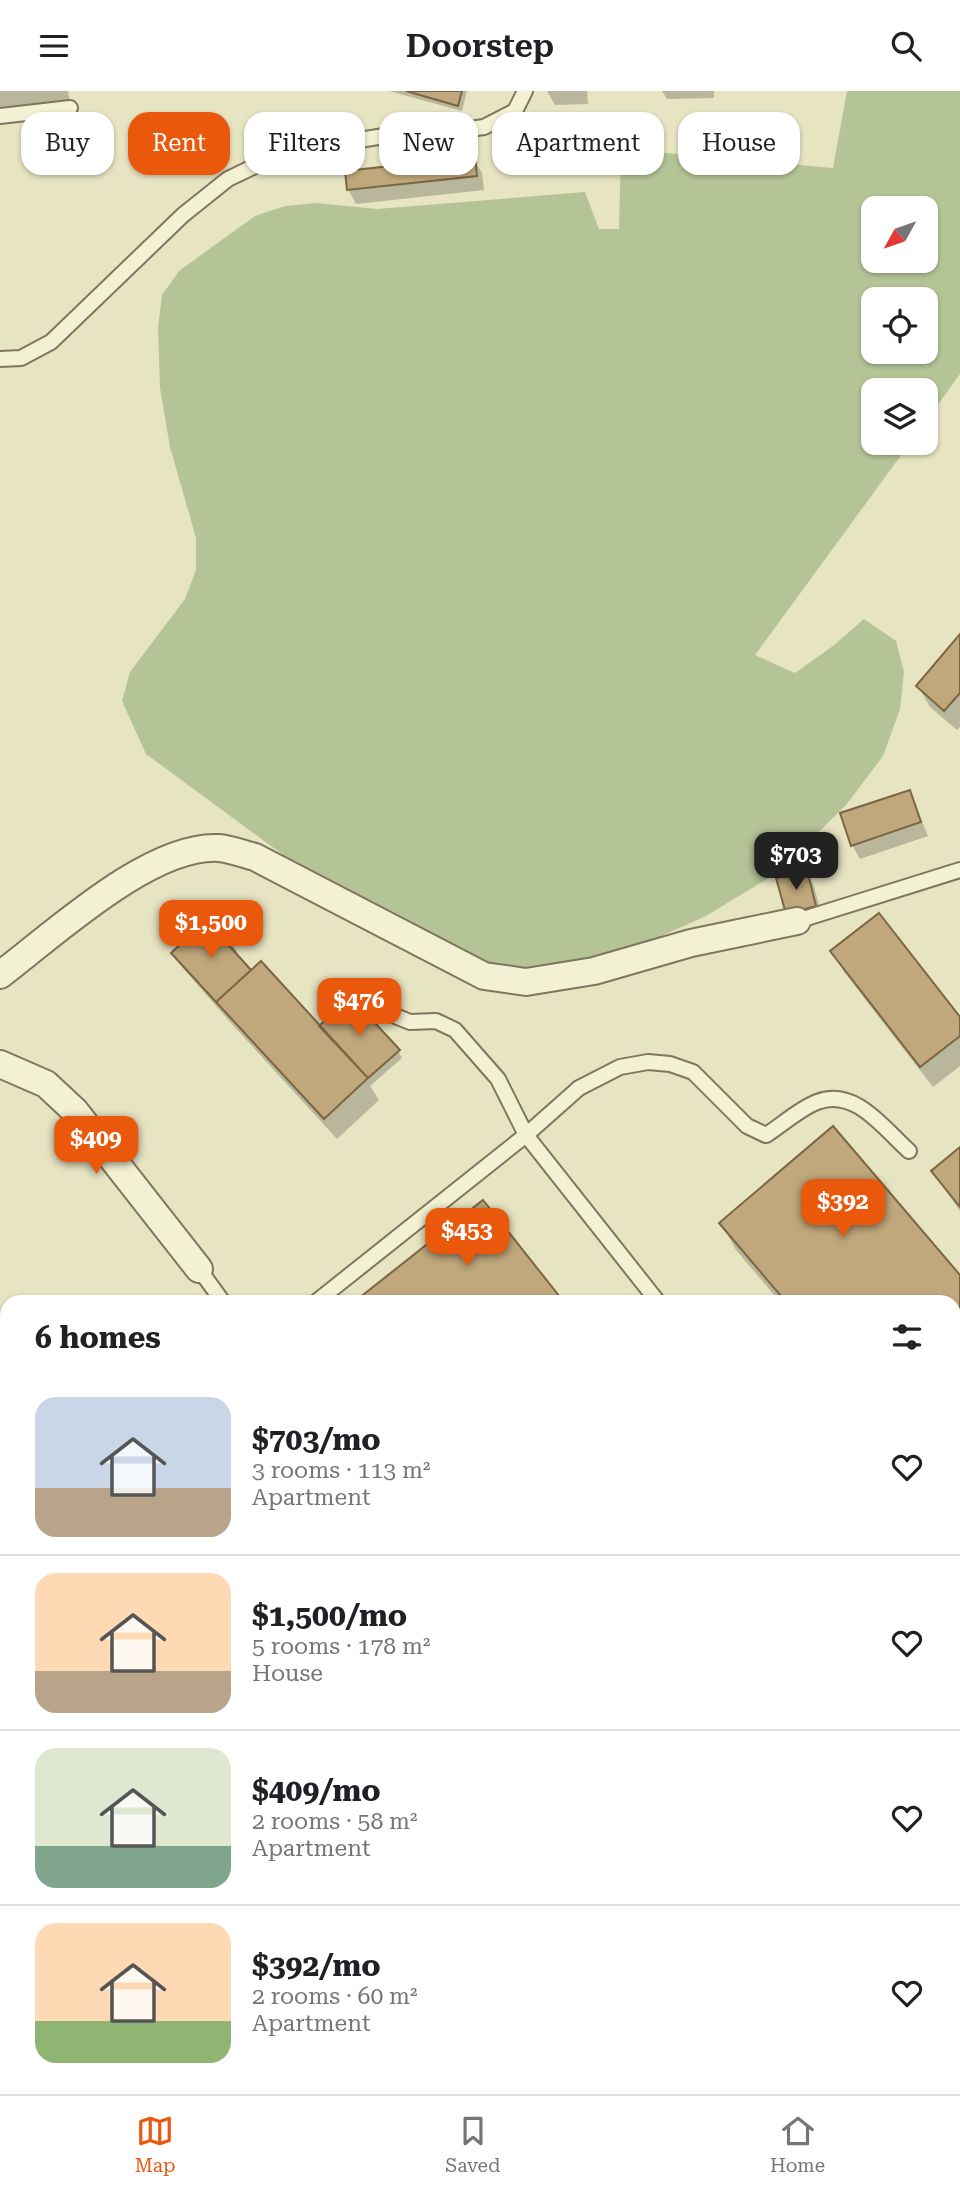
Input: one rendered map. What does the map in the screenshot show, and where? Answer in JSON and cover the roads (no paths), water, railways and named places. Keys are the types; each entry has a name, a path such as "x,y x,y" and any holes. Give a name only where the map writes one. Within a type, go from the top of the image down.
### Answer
{"street":[{"path":"0,975 131,876 178,854 218,848 255,857 484,976 526,982 594,971 691,943 797,921"},
{"path":"0,1064 46,1084 75,1111 199,1269"}],"lane":[{"path":"0,359 21,358 51,342 183,215 229,179 284,152 402,133 449,132 484,127 515,111 524,91"},
{"path":"0,117 69,108"},
{"path":"797,921 960,870"},
{"path":"383,1011 410,1022 436,1021 455,1030 498,1079 526,1135 653,1295"},
{"path":"325,1295 526,1135 579,1088 620,1067 648,1062 670,1064 693,1072 747,1126 766,1135 818,1102 837,1099 858,1104 909,1151"},
{"path":"199,1269 218,1295"}]}
